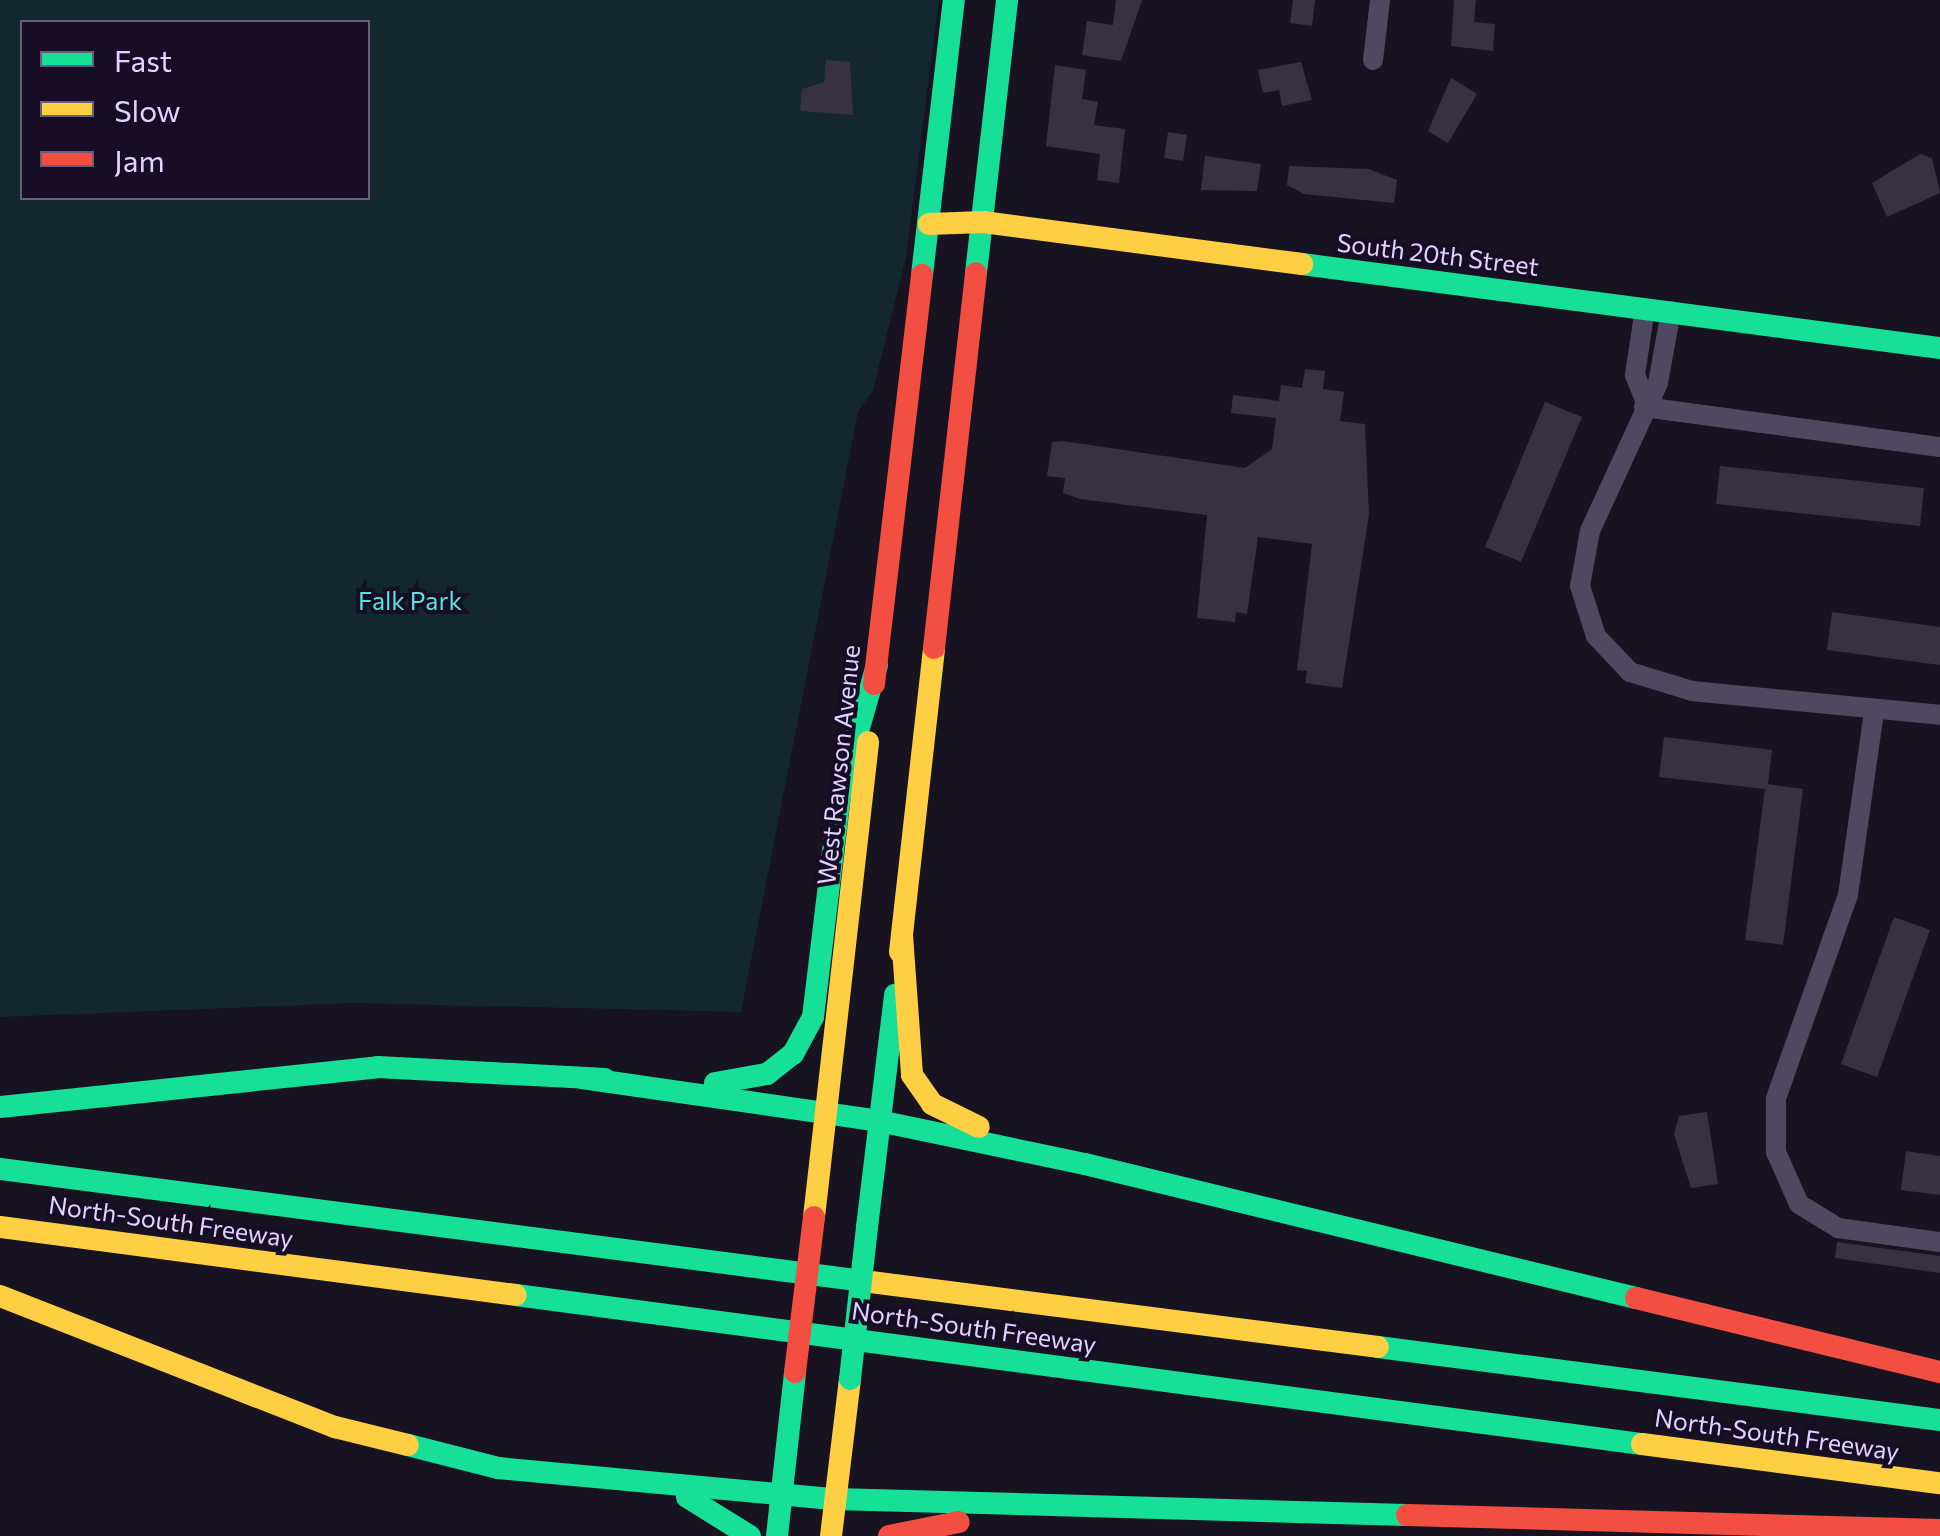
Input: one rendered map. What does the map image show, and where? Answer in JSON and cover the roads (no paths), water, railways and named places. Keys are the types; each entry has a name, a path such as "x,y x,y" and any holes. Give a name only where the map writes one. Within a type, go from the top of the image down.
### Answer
{"main road":[{"name":"West Rawson Avenue","path":"776,1536 954,0"},
{"path":"831,1536 1007,0"},
{"name":"South 20th Street","path":"928,224 983,222 1940,348"},
{"path":"0,1107 378,1067 734,1084 767,1074 800,1044 813,1017 840,794 876,666"},
{"path":"902,934 903,1027 920,1091 952,1117 1085,1164"},
{"path":"582,1078 827,1112 1085,1164 1940,1372"},
{"name":"North-South Freeway","path":"0,1169 1940,1420"},
{"name":"North-South Freeway","path":"0,1227 1940,1483"},
{"path":"0,1296 390,1444 647,1484 835,1498 1136,1510 1940,1530"},
{"path":"647,1484 720,1510 750,1536"},
{"path":"889,1536 926,1524 1136,1510"}],"street":[{"path":"1373,60 1380,0"},
{"path":"1645,308 1635,376 1645,405"},
{"path":"1671,311 1645,405 1590,531 1580,586 1596,636 1630,672 1692,691 1874,712 1940,715"},
{"path":"1645,405 1940,447"},
{"path":"1874,712 1848,895 1776,1098 1776,1152 1799,1204 1838,1228 1940,1242"}],"park label":[{"name":"Falk Park","path":"410,600"}]}
